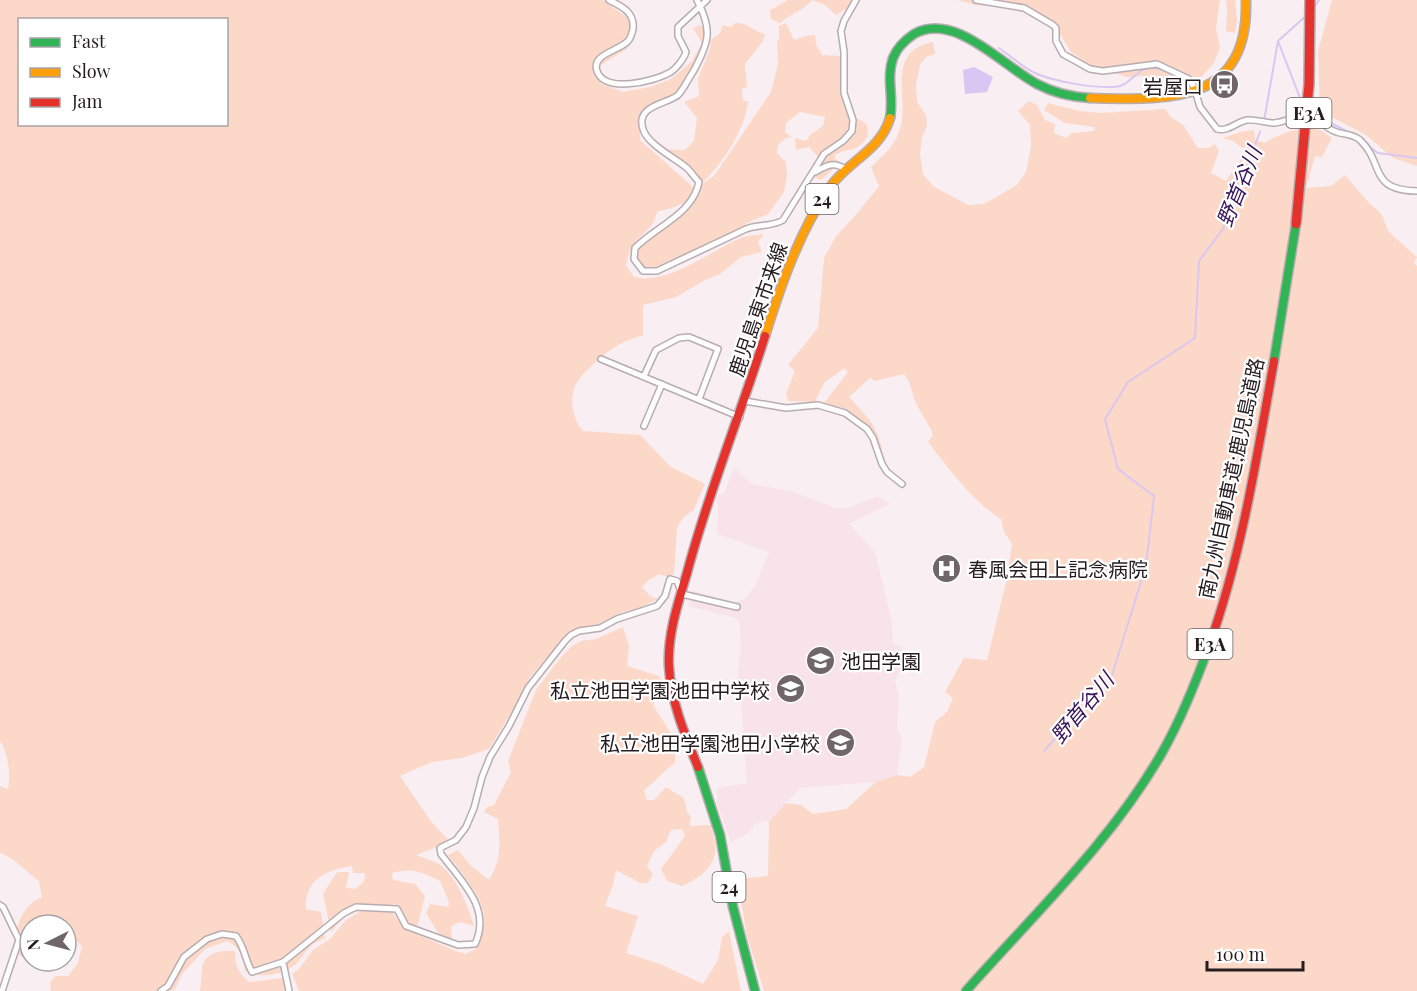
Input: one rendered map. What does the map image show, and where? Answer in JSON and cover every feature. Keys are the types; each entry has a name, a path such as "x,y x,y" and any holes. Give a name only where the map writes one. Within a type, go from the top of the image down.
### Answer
{"main road":[{"name":"鹿児島東市来線","path":"755,991 734,910 721,839 704,782 677,714 671,687 669,646 709,495 740,417 765,332 777,304 789,263 823,198 845,169 874,147 886,128 892,101 891,65 897,50 913,35 928,28 945,28 962,34 1021,76 1051,91 1065,95 1151,98 1181,95 1195,92 1213,81 1233,60 1245,35 1246,0"},
{"name":"南九州自動車道;鹿児島道路","path":"966,991 1123,814 1161,753 1195,682 1225,596 1262,431 1296,224 1310,98 1310,0"}],"street":[{"path":"609,0 631,15 632,32 627,42 599,58 596,68 597,73 603,79 624,85 670,73 686,52 678,36 678,27 707,0"},
{"path":"696,0 706,18 709,35 699,61 680,93 674,98 653,106 642,119 642,125 648,138 688,170 699,182 698,189 677,215 635,248 634,259 643,271 657,271 754,225 778,223 788,214 796,197 815,172 824,154 843,141 852,131 853,120 844,93 844,52 841,31 856,0"},
{"path":"975,0 1024,8 1053,24 1056,28 1056,41 1063,54 1090,69 1132,69 1157,64 1189,79 1200,107 1216,129 1228,129 1246,121 1275,123 1300,115 1316,118 1332,130 1353,135 1360,141 1384,183 1392,187 1417,191"},
{"path":"815,172 829,164 839,165 845,169"},
{"path":"644,376 656,350 679,338 688,337 718,349 699,399"},
{"path":"601,359 740,417"},
{"path":"644,426 662,384"},
{"path":"745,401 786,408 818,405 845,413 867,429 887,472 902,484"},
{"path":"161,991 168,986 188,953 207,939 222,934 236,936 244,946 252,972 283,962 344,913 356,907 397,909 406,926 458,945 475,944 480,927 479,907 441,854 440,848 456,840 466,827 490,757 528,688 571,635 579,631 600,628 617,619 657,606 665,596 670,579 677,581 682,594 737,608"},
{"path":"0,905 19,940 2,991"},
{"path":"283,962 289,991"}],"shaded area":[{"path":"0,0 603,0 629,19 635,35 628,48 601,65 598,76 601,84 623,92 650,87 671,79 692,61 702,43 693,28 701,25 708,38 679,99 646,111 641,120 640,140 695,189 684,202 657,212 652,224 633,245 626,265 634,277 661,276 675,272 741,238 764,234 758,242 762,252 741,257 720,274 676,297 643,305 643,335 615,347 589,368 575,386 572,404 583,431 640,435 671,467 705,484 694,509 682,519 677,528 674,574 668,577 659,574 642,587 650,596 658,599 604,622 569,632 530,677 489,749 462,758 432,762 400,776 430,820 450,842 416,855 439,864 451,876 465,901 474,926 460,922 451,926 452,938 441,938 426,913 430,904 448,907 449,902 440,881 422,873 406,870 392,873 393,880 415,884 425,896 417,928 405,923 401,910 395,904 378,907 362,904 343,917 331,932 323,894 337,872 349,872 346,888 355,889 364,882 365,873 353,873 352,866 325,874 313,884 306,899 306,909 321,912 325,938 312,946 296,964 284,971 271,975 257,975 245,971 240,953 227,941 205,949 182,974 172,991 51,991 50,982 56,976 78,973 82,946 78,942 78,913 24,913 34,901 42,897 39,881 15,861 0,853 0,786 8,789 7,758 0,741"},
{"path":"788,0 812,0 780,23 771,19 770,10"},
{"path":"812,0 861,0 836,15 825,5"},
{"path":"957,0 1220,0 1216,28 1220,48 1214,63 1194,85 1148,76 1127,77 1093,67 1071,52 1060,34 1036,13 1014,8 976,5"},
{"path":"1226,0 1235,0 1237,20 1235,33 1226,31"},
{"path":"1332,0 1417,0 1417,166 1393,158 1366,135 1320,111 1318,51"},
{"path":"735,23 743,24 765,34 763,41 745,64 747,87 742,89 743,101 748,101 743,123 724,157 700,185 660,149 685,150 694,141 697,118 684,102 699,96 698,79 710,49 711,40 720,33 723,25 731,27"},
{"path":"786,23 794,40 815,35 816,44 822,55 841,56 849,111 867,125 868,136 856,148 835,155 835,159 840,163 821,180 813,177 819,158 809,147 796,150 795,138 806,141 810,135 823,126 825,117 800,112 786,123 785,132 792,137 786,138 778,145 777,153 786,162 787,176 784,192 768,214 751,221 710,249 654,268 644,268 637,258 636,253 639,248 679,216 698,196 702,184 714,176 771,92 778,64 779,26"},
{"path":"933,42 935,54 926,57 920,65 916,84 917,102 926,115 927,126 922,137 920,154 923,174 933,186 968,205 984,204 1017,185 1026,172 1031,146 1030,125 1018,111 1029,101 1037,105 1045,120 1055,124 1054,133 1066,138 1072,133 1094,131 1095,127 1065,123 1044,110 1048,103 1079,111 1101,113 1165,109 1171,117 1183,125 1198,148 1208,148 1215,144 1219,151 1211,173 1226,181 1241,159 1244,149 1233,141 1223,138 1254,130 1255,140 1265,143 1284,133 1299,129 1314,128 1322,131 1332,138 1322,157 1315,156 1306,188 1331,186 1345,175 1369,203 1381,213 1389,232 1417,257 1414,263 1417,266 1417,991 764,991 746,932 738,879 768,876 769,821 786,803 801,805 813,814 846,809 876,782 897,775 910,777 924,767 935,722 947,712 953,698 945,692 964,658 987,660 1007,578 1012,544 1004,532 1001,519 971,494 928,442 933,435 904,374 875,381 870,378 849,397 877,432 884,461 874,438 863,423 824,403 848,372 844,368 824,383 815,402 788,401 786,394 795,371 788,365 818,328 824,258 837,235 879,186 871,167 889,149 899,132 904,64 909,54 918,47"},
{"path":"974,67 993,77 987,92 965,94 963,70"},
{"name":"池田学園","path":"734,467 752,484 791,491 833,507 846,509 877,496 890,504 849,524 875,552 892,622 893,644 902,646 900,671 895,681 899,697 897,728 902,738 897,775 876,782 800,788 769,821 755,824 748,833 731,842 717,805 717,788 747,783 741,698 735,697 741,648 740,625 736,618 688,606 692,590 734,603 746,598 755,586 769,552 717,534 718,503 715,500 718,494 724,493"},
{"path":"623,627 629,646 627,666 659,676 663,682 653,705 674,738 683,745 675,753 675,763 644,790 647,800 654,800 666,787 684,798 687,812 691,817 690,826 711,825 715,850 711,864 693,881 682,886 667,881 661,869 685,836 682,829 671,830 666,842 654,851 647,866 653,874 648,883 640,883 616,870 605,906 638,916 626,953 660,964 703,984 718,960 722,937 729,931 741,991 299,991 292,974 299,969 313,950 330,939 345,921 362,910 392,912 404,928 455,951 465,954 476,949 484,925 483,909 470,885 448,855 458,850 470,865 489,880 498,858 499,828 498,819 484,812 487,807 494,805 511,772 508,761 536,690 572,646 581,641 596,639"},
{"path":"235,951 238,968 249,982 283,978 290,991 200,991 205,960 214,953"}],"waterway":[{"name":"野首谷川","path":"1313,9 1319,0"},
{"name":"野首谷川","path":"1264,121 1278,41 1307,15"},
{"path":"1278,41 1302,103 1306,106"},
{"path":"999,48 1032,72 1065,82 1096,87 1114,87 1126,83 1141,71 1153,68 1172,74 1186,86"},
{"path":"1311,109 1327,121 1352,134"},
{"name":"野首谷川","path":"1044,751 1112,675 1146,566 1154,496 1118,469 1105,419 1128,382 1195,338 1199,261 1223,229 1260,132"},
{"path":"1366,144 1378,153 1417,158"}],"traffic: fast":[{"path":"890,118 890,73 893,58 907,39 930,29 946,30 962,35 1043,87 1063,94 1090,98"},
{"path":"1274,361 1296,224"},
{"path":"966,991 1071,876 1143,784 1176,725 1209,646"},
{"path":"698,767 720,835 733,907 755,991"}],"traffic: slow":[{"path":"1090,98 1175,96 1199,89 1219,78 1234,60 1243,34 1246,0"},
{"path":"765,336 792,259 819,204 837,178 879,139 890,118"}],"traffic: jam":[{"path":"1296,224 1309,84 1310,0"},
{"path":"698,767 679,718 670,680 671,632 705,513 765,336"},
{"path":"1209,646 1240,540 1274,361"}],"place":[{"name":"岩屋口","path":"1224,85"},
{"name":"春風会田上記念病院","path":"947,568"},
{"name":"池田学園","path":"820,660"},
{"name":"私立池田学園池田中学校","path":"791,689"},
{"name":"私立池田学園池田小学校","path":"841,742"}]}
